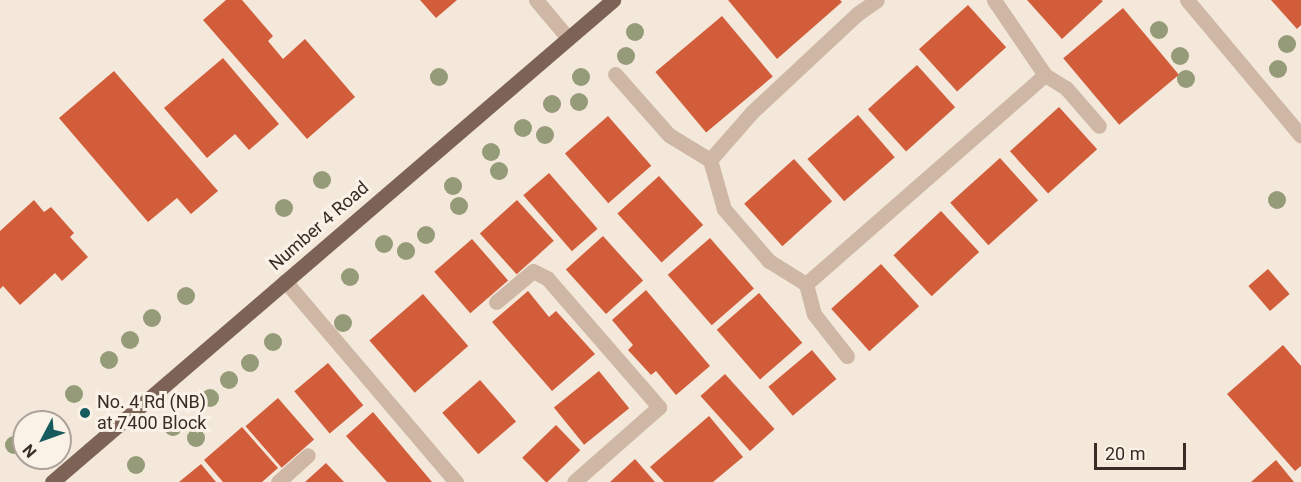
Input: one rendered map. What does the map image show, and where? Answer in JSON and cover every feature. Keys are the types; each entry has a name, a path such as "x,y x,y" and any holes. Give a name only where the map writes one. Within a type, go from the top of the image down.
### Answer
{"main road":[{"name":"Number 4 Road","path":"52,482 613,0"}],"street":[{"path":"536,0 568,38"},
{"path":"710,160 752,112 857,14 877,0"},
{"path":"994,0 1044,75 1066,88 1099,126"},
{"path":"1187,0 1301,136"},
{"path":"615,74 669,135 710,160 724,208 769,261 806,284 814,314 848,356"},
{"path":"806,284 1044,75"},
{"path":"496,302 532,271 547,278 659,407 574,482"},
{"path":"285,281 456,482"},
{"path":"278,482 308,454"}],"building":[{"path":"226,0 242,0 273,36 268,41 283,59 305,39 355,97 307,139 203,20"},
{"path":"420,0 457,0 436,18"},
{"path":"728,0 840,0 842,2 777,59"},
{"path":"1027,0 1101,0 1103,1 1062,39"},
{"path":"1271,0 1301,0 1301,25 1297,29"},
{"path":"968,5 1006,47 957,92 919,49"},
{"path":"1123,8 1179,75 1119,125 1063,58"},
{"path":"722,16 773,77 706,132 655,72"},
{"path":"223,58 279,124 249,150 235,134 207,158 164,108"},
{"path":"917,65 955,107 906,152 868,109"},
{"path":"114,71 218,191 191,214 177,198 148,222 59,118"},
{"path":"1059,107 1097,149 1048,194 1010,151"},
{"path":"858,115 895,157 844,201 807,159"},
{"path":"608,116 651,166 608,203 565,153"},
{"path":"1000,158 1038,200 988,245 950,203"},
{"path":"794,159 832,201 782,246 744,204"},
{"path":"549,173 598,229 572,251 523,195"},
{"path":"659,176 703,225 662,263 617,213"},
{"path":"34,200 44,212 51,207 74,233 70,237 88,257 62,281 55,273 20,305 3,286 0,289 0,231"},
{"path":"517,200 554,241 517,274 480,233"},
{"path":"941,211 979,252 932,296 893,255"},
{"path":"603,236 643,281 606,314 566,269"},
{"path":"710,238 754,289 712,325 668,275"},
{"path":"472,239 508,281 470,313 434,272"},
{"path":"881,264 919,306 869,351 831,309"},
{"path":"1268,269 1290,294 1270,311 1248,286"},
{"path":"646,290 710,366 676,395 656,371 651,375 628,350 633,345 612,320"},
{"path":"528,291 549,317 556,311 595,354 552,391 492,322"},
{"path":"759,293 802,343 760,380 717,330"},
{"path":"423,294 468,346 415,393 369,341"},
{"path":"1283,345 1301,366 1301,466 1295,471 1227,394"},
{"path":"812,350 836,379 793,416 768,387"},
{"path":"328,363 363,405 330,433 294,391"},
{"path":"599,371 629,408 584,445 554,408"},
{"path":"725,374 775,429 750,451 700,396"},
{"path":"480,380 516,422 478,454 442,413"},
{"path":"278,398 314,440 282,468 246,426"},
{"path":"373,412 432,482 387,482 346,436"},
{"path":"709,416 743,457 713,482 664,482 650,467"},
{"path":"556,425 580,450 547,482 522,458"},
{"path":"242,427 278,468 262,482 223,482 204,460"},
{"path":"635,459 655,482 610,482"},
{"path":"1276,460 1294,482 1251,482"},
{"path":"326,463 344,482 305,482"},
{"path":"201,464 216,482 179,482"}],"place":[{"name":"No. 4 Rd (NB) at 7400 Block","path":"85,413"}]}
